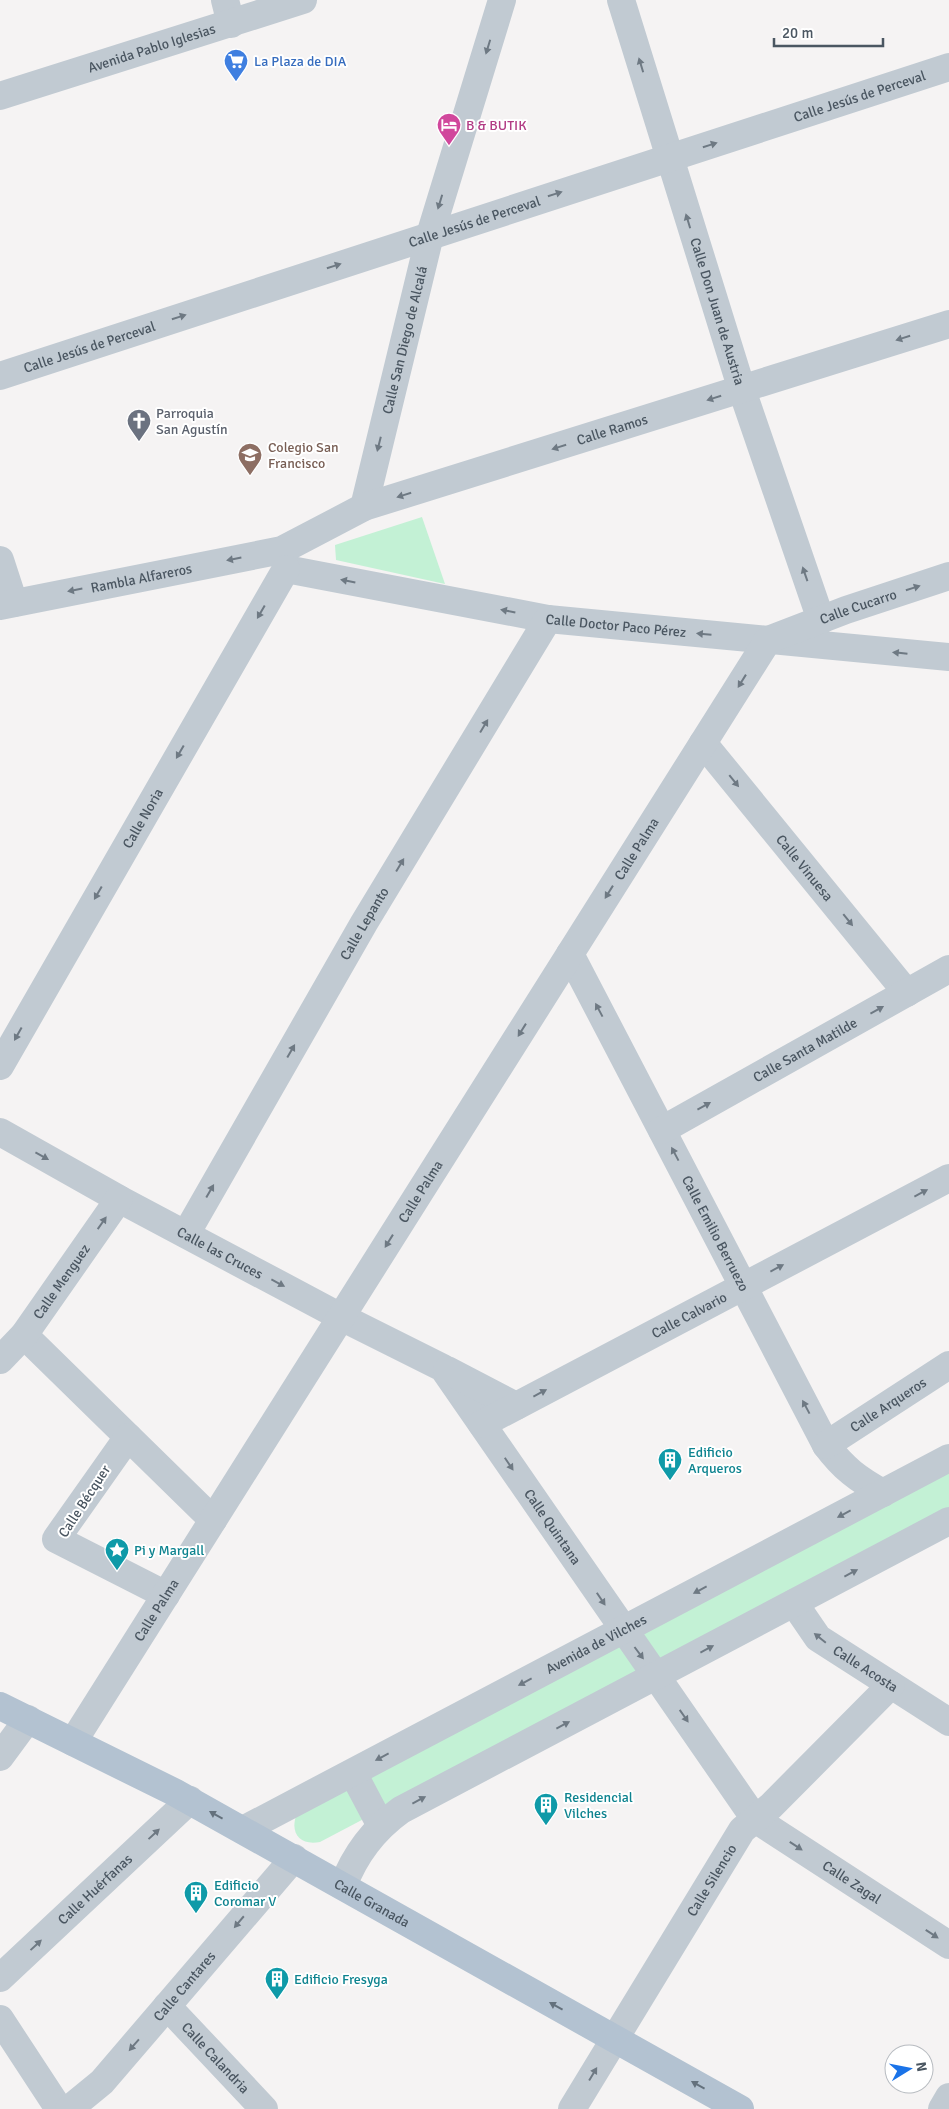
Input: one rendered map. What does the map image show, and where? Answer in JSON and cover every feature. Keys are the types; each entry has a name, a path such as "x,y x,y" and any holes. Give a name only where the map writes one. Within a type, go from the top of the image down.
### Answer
{"main road":[{"name":"Calle Granada","path":"0,1706 190,1800 740,2109"}],"street":[{"name":"Avenida Pablo Iglesias","path":"0,96 228,12 303,0"},
{"name":"Calle San Diego de Alcalá","path":"364,507 430,235 502,0"},
{"name":"Calle Don Juan de Austria","path":"621,0 742,390 822,620"},
{"name":"Calle Jesús de Perceval","path":"0,376 949,67"},
{"name":"Calle Ramos","path":"284,560 364,507 949,324"},
{"path":"0,560 7,604"},
{"name":"Rambla Alfareros","path":"7,604 284,560"},
{"name":"Calle Doctor Paco Pérez","path":"284,560 548,619 949,657"},
{"name":"Calle Noria","path":"0,1066 284,560"},
{"name":"Calle Cucarro","path":"768,640 949,576"},
{"name":"Calle Lepanto","path":"186,1234 364,923 548,619"},
{"name":"Calle Palma","path":"74,1742 768,640"},
{"name":"Calle Vinuesa","path":"703,743 907,993"},
{"name":"Calle Emilio Berruezo","path":"570,954 826,1445 841,1464 856,1478 883,1493"},
{"name":"Calle Santa Matilde","path":"662,1130 949,969"},
{"name":"Calle las Cruces","path":"0,1132 119,1199 341,1317 516,1406"},
{"name":"Calle Calvario","path":"482,1424 949,1178"},
{"name":"Calle Menguez","path":"0,1360 24,1335 119,1199"},
{"path":"24,1335 213,1520"},
{"name":"Calle Arqueros","path":"826,1445 949,1365"},
{"name":"Calle las Cruces","path":"443,1368 482,1424"},
{"name":"Calle Quintana","path":"482,1424 622,1630 656,1676"},
{"name":"Calle Bécquer","path":"128,1437 56,1539 166,1595"},
{"name":"Avenida de Vilches","path":"243,1830 949,1458"},
{"path":"343,1886 360,1850 381,1826 401,1810 949,1521"},
{"name":"Calle Acosta","path":"794,1603 818,1638 949,1722"},
{"path":"656,1676 755,1819"},
{"name":"Calle Silencio","path":"572,2109 742,1830 771,1806 892,1685"},
{"path":"0,1757 28,1719"},
{"path":"353,1773 381,1826"},
{"name":"Calle Huérfanas","path":"0,1978 190,1800"},
{"name":"Calle Zagal","path":"755,1819 949,1945"},
{"name":"Calle Cantares","path":"69,2109 102,2082 294,1858"},
{"name":"Calle Calandria","path":"167,2006 264,2109"},
{"path":"0,2020 59,2109"},
{"path":"942,2109 949,2097"}],"green space":[{"path":"422,517 445,584 336,560 335,545"},
{"path":"949,1469 949,1511 320,1842 307,1842 302,1840 296,1833 296,1816"}],"place":[{"name":"La Plaza de DIA","path":"236,82"},
{"name":"B & BUTIK","path":"449,146"},
{"name":"Parroquia San Agustín","path":"139,442"},
{"name":"Colegio San Francisco","path":"250,476"},
{"name":"Edificio Arqueros","path":"670,1481"},
{"name":"Pi y Margall","path":"117,1571"},
{"name":"Residencial Vilches","path":"546,1826"},
{"name":"Edificio Coromar V","path":"196,1914"},
{"name":"Edificio Fresyga","path":"277,2000"}]}
